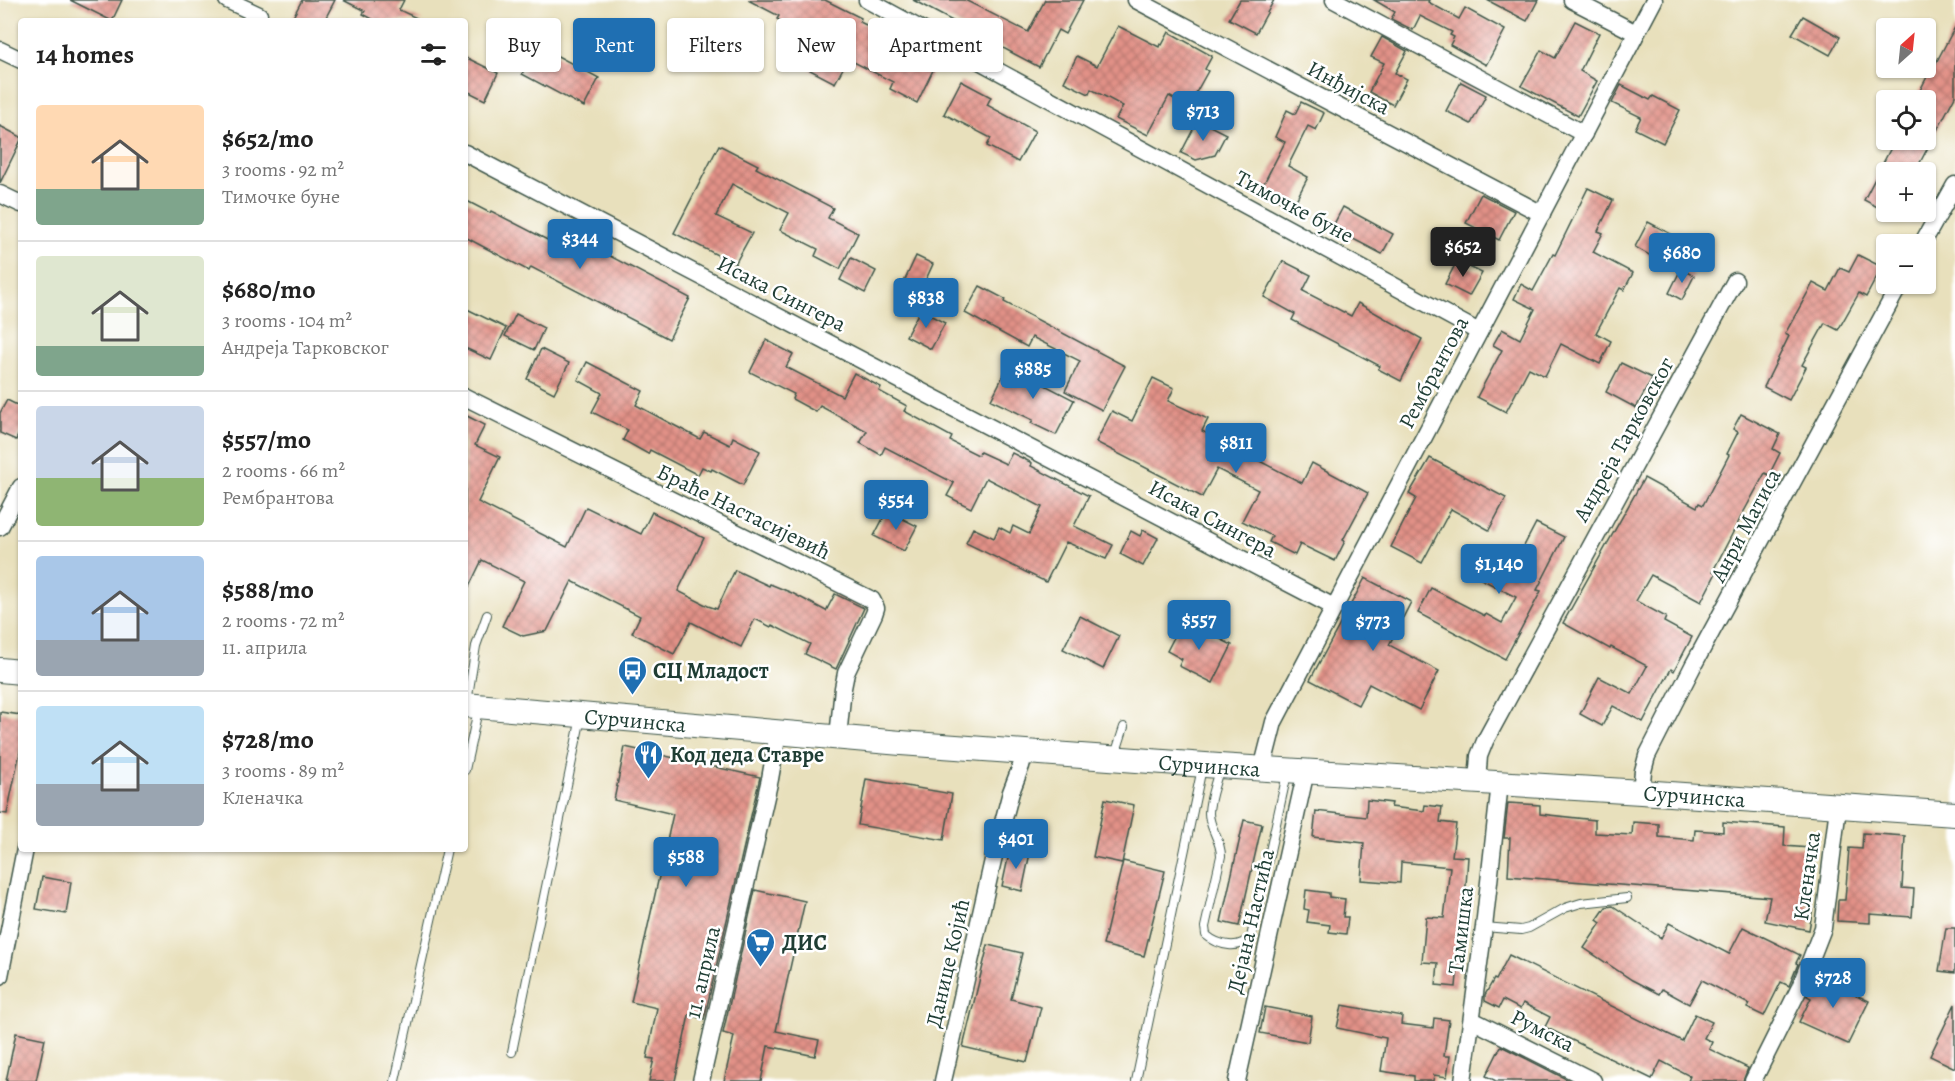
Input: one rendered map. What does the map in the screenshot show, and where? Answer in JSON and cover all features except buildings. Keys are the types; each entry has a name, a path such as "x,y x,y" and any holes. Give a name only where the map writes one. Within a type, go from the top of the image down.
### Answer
{"main road":[{"path":"0,670 18,672"},
{"name":"Сурчинска","path":"470,706 582,714 778,733 1262,769 1955,814"}],"street":[{"path":"227,0 258,18 267,0"},
{"name":"Тимочке буне","path":"867,0 1479,332"},
{"name":"Инђијска","path":"1136,0 1542,214"},
{"path":"1334,0 1584,134"},
{"path":"1572,0 1636,33"},
{"name":"Рембрантова","path":"1262,769 1274,722 1654,0"},
{"path":"0,50 18,59"},
{"name":"Исака Сингера","path":"468,155 1334,607"},
{"path":"1928,234 1955,185"},
{"path":"0,194 18,203"},
{"name":"Андреја Тарковског","path":"1488,782 1479,756 1489,733 1735,281"},
{"name":"Анри Матиса","path":"1641,792 1647,756 1694,664 1895,294"},
{"name":"Браће Настасијевић","path":"468,398 872,600 876,608 874,614 846,673 838,737"},
{"path":"0,527 18,493"},
{"name":"11. априла","path":"701,1081 777,747 778,733"},
{"name":"Данице Којић","path":"943,1081 993,860 1011,792 1025,751"},
{"name":"Дејана Настића","path":"1237,1081 1297,771"},
{"name":"Тамишка","path":"1463,1081 1484,927 1488,782"},
{"name":"Кленачка","path":"1753,1081 1800,987 1822,928 1838,807"},
{"path":"0,976 24,852"},
{"name":"Румска","path":"1472,1020 1593,1081"}],"lane":[{"path":"468,732 476,646 487,615"},
{"path":"468,645 476,646"},
{"path":"512,1052 582,714"},
{"path":"1114,758 1124,727"},
{"path":"1211,765 1209,814 1221,844 1221,856 1205,927 1206,935 1214,942 1238,946 1245,944 1251,937 1297,771"},
{"path":"1136,1081 1211,765"},
{"path":"395,1081 446,852"},
{"path":"1484,927 1521,930 1565,908 1581,903 1627,898"}],"place":[{"name":"СЦ Младост","path":"632,696"},
{"name":"Код деда Ставре","path":"649,780"},
{"name":"ДИС","path":"761,968"}]}
